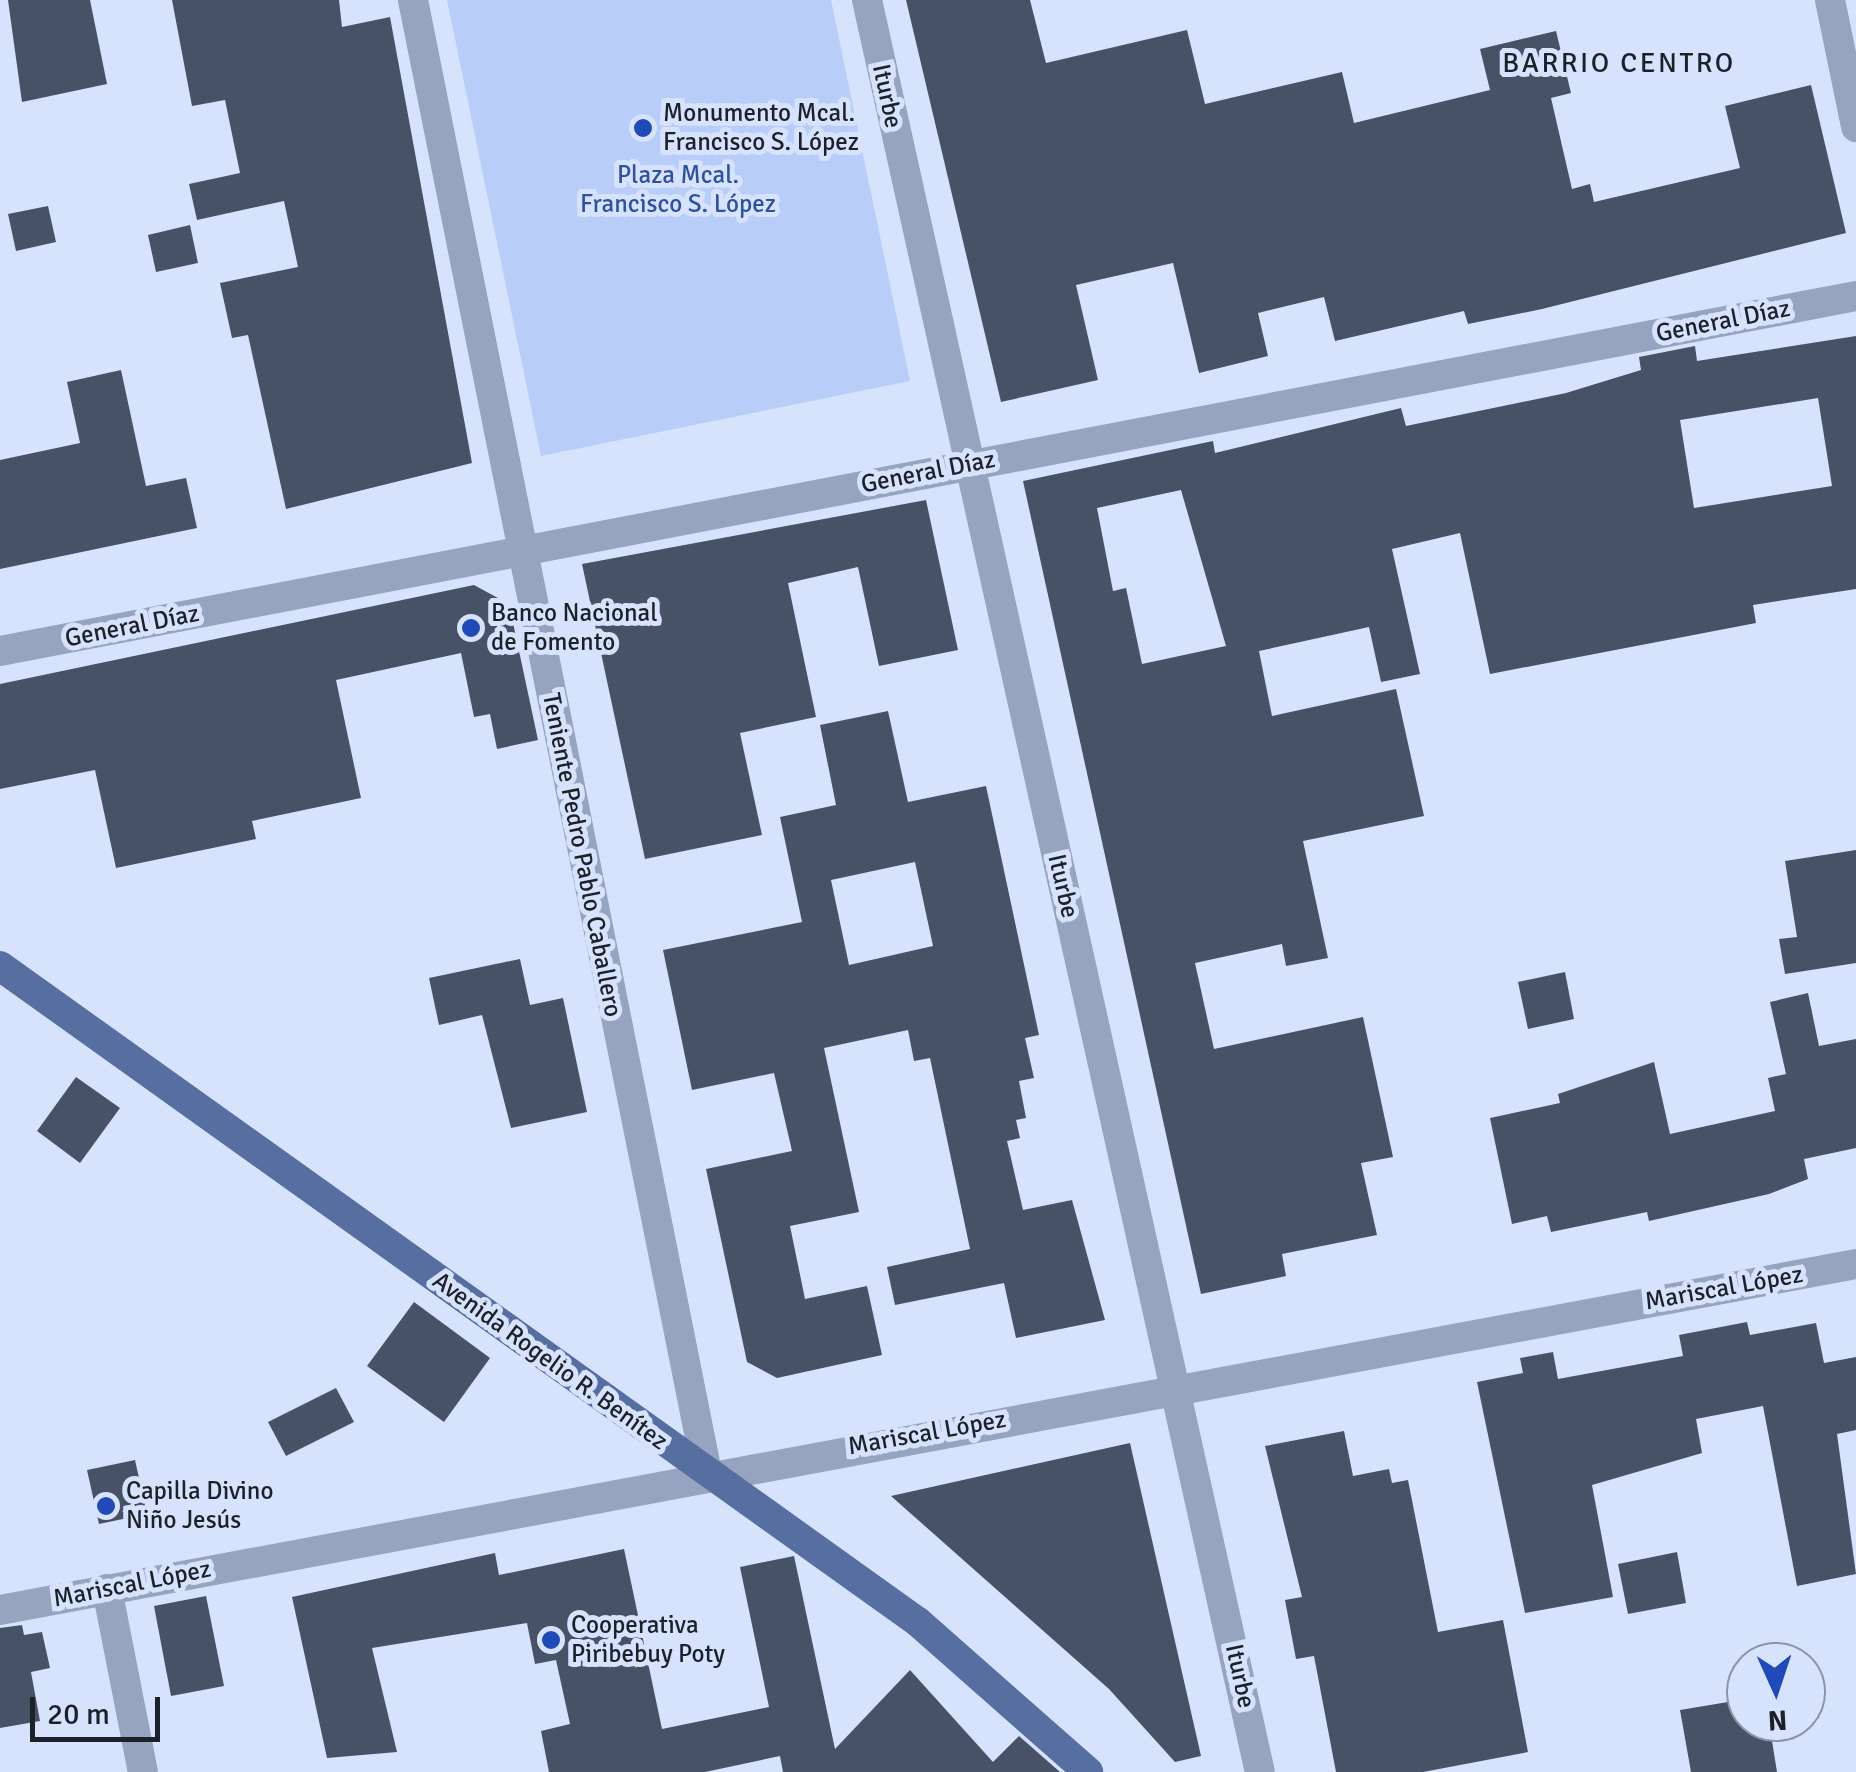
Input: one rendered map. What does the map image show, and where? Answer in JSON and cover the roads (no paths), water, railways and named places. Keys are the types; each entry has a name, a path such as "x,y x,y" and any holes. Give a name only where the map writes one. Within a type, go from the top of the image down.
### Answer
{"main road":[{"name":"Avenida Rogelio R. Benítez","path":"0,966 918,1622 1088,1772"}],"street":[{"name":"Teniente Pedro Pablo Caballero","path":"413,0 707,1474"},
{"name":"Iturbe","path":"866,0 964,464 1181,1387 1260,1772"},
{"path":"1830,0 1856,127"},
{"name":"General Díaz","path":"0,652 964,464 1856,296"},
{"name":"Mariscal López","path":"0,1610 707,1474 1856,1264"},
{"path":"107,1589 143,1772"}],"place":[{"name":"Monumento Mcal. Francisco S. López","path":"643,128"},
{"name":"Banco Nacional de Fomento","path":"471,628"},
{"name":"Capilla Divino Niño Jesús","path":"106,1506"},
{"name":"Cooperativa Piribebuy Poty","path":"551,1640"}],"district":[{"name":"BARRIO CENTRO","path":"1619,63"}],"park label":[{"name":"Plaza Mcal. Francisco S. López","path":"678,190"}]}
